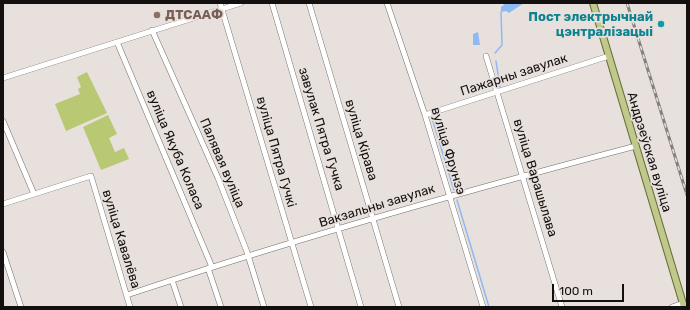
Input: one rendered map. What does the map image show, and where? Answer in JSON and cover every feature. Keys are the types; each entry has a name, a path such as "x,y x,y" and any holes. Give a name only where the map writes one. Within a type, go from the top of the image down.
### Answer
{"main road":[{"name":"Андрэеўская вуліца","path":"593,3 684,305"}],"street":[{"path":"3,78 117,42 221,6 241,3"},
{"name":"завулак Пятра Гучка","path":"272,3 361,307"},
{"name":"вуліца Кірава","path":"308,3 374,218 399,307"},
{"name":"вуліца Фрунзэ","path":"387,3 426,115 483,307"},
{"name":"вуліца Пятра Гучкі","path":"221,6 311,307"},
{"name":"Палявая вуліца","path":"152,30 218,178 245,245 247,256 264,307"},
{"name":"вуліца Якуба Коласа","path":"117,42 210,267 221,307"},
{"name":"вуліца Варашылава","path":"486,56 562,307"},
{"name":"Пажарны завулак","path":"426,115 609,56"},
{"path":"3,121 34,194 3,204"},
{"name":"Вакзальны завулак","path":"126,295 210,267 450,195 636,146"},
{"name":"вуліца Кавалёва","path":"34,194 91,176 130,307"},
{"path":"3,252 21,307"},
{"path":"172,280 181,307"},
{"path":"672,307 684,305"}],"green space":[{"path":"87,72 107,113 66,131 55,104 80,94 78,89 81,87 77,77"},
{"path":"108,115 117,134 109,138 115,152 124,148 129,159 101,170 83,127"}],"water":[{"path":"506,3 524,3 509,13 506,11 501,12 501,7"},
{"path":"478,32 480,45 473,45 473,34"}],"waterway":[{"path":"495,53 502,45 501,12"},
{"path":"496,61 500,87"},
{"path":"432,118 454,190"},
{"path":"457,200 489,307"}],"railway":[{"path":"627,3 687,195"}],"place":[{"name":"ДТСААФ","path":"157,15"},
{"name":"Пост электрычнай цэнтралізацыі","path":"661,24"}]}
